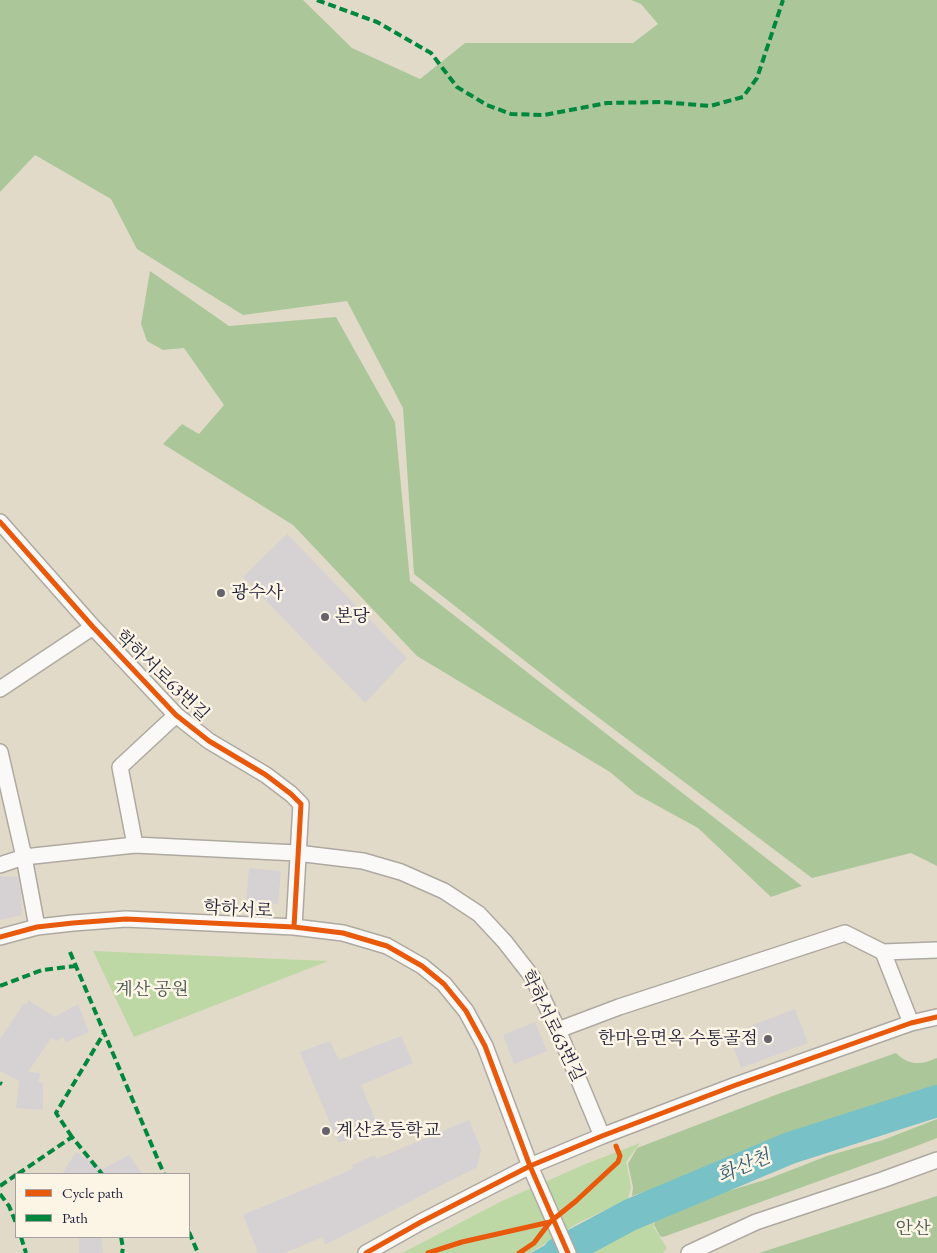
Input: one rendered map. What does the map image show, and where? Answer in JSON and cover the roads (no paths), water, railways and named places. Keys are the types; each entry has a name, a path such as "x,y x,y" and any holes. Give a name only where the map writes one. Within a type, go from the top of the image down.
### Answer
{"street":[{"name":"학하서로63번길","path":"0,522 93,627 176,715 209,741 266,775 291,794 300,804 301,823 297,853 294,927"},
{"path":"0,689 93,627"},
{"path":"135,845 120,767 176,715"},
{"path":"0,752 24,857 37,928"},
{"path":"0,864 24,857 135,845 297,853"},
{"name":"학하서로63번길","path":"297,853 364,861 401,872 444,891 478,914 505,942 533,978 558,1030 602,1136"},
{"name":"학하서로","path":"0,937 73,922 126,919 294,927 343,933 388,946 422,966 444,984 466,1011 485,1046 530,1166 568,1253"},
{"path":"558,1030 619,1007 845,933 883,952 937,950"},
{"path":"883,952 911,1023"},
{"path":"366,1253 421,1222 530,1166 602,1136 736,1085 911,1023 937,1017"},
{"path":"689,1253 756,1222 937,1160"}],"water":[{"path":"631,1198 641,1224 631,1231 605,1241 583,1253 531,1253 589,1220"}],"waterway":[{"name":"화산천","path":"559,1253 630,1215 790,1148 937,1101"}],"place":[{"name":"광수사","path":"221,593"},
{"name":"본당","path":"325,617"},
{"name":"한마음면옥 수통골점","path":"768,1039"},
{"name":"계산초등학교","path":"326,1131"}],"park label":[{"name":"계산 공원","path":"152,990"},
{"name":"안산","path":"913,1229"}]}
